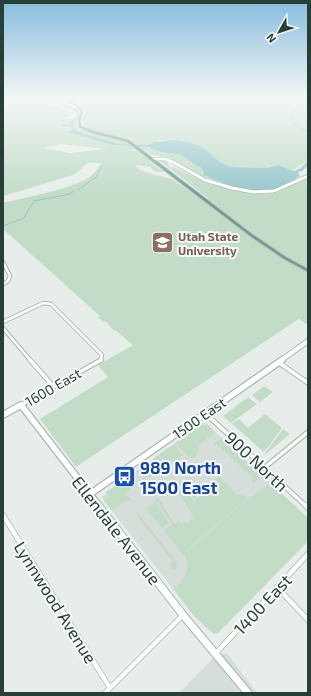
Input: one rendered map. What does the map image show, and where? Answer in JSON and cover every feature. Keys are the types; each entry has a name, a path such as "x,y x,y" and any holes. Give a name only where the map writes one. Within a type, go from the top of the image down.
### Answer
{"main road":[{"path":"88,129 123,138 152,158 262,243 308,271"}],"street":[{"path":"152,158 164,158 212,183 258,193 275,192 298,179 308,176"},
{"path":"3,262 10,276 8,281 3,284"},
{"name":"1600 East","path":"3,322 43,303 51,304 102,355 102,358 3,415"},
{"path":"3,328 54,386"},
{"name":"1500 East","path":"90,494 308,341"},
{"path":"278,362 308,383"},
{"name":"Ellendale Avenue","path":"21,405 183,615 248,693"},
{"name":"900 North","path":"206,414 307,506"},
{"path":"264,468 308,432"},
{"name":"Lynnwood Avenue","path":"3,515 110,688"},
{"name":"1400 East","path":"216,653 308,554"},
{"path":"277,587 308,620"},
{"path":"105,693 183,615"}],"shaded area":[{"path":"203,423 206,423 308,518 308,541 217,634 211,632 195,617 101,497"},
{"path":"227,653 257,693 179,693 212,659"}],"green space":[{"path":"3,129 85,129 125,141 135,148 132,150 137,151 164,172 157,172 152,170 151,167 137,165 136,167 142,171 172,179 202,200 209,199 159,160 166,160 170,167 174,167 206,183 258,194 278,192 308,177 308,325 299,319 76,467 40,419 108,377 98,365 133,345 114,331 106,321 103,322 98,317 100,316 3,229 3,203 51,192 76,184 94,173 102,163 88,163 73,175 3,196","holes":["61,144 106,149 70,153 43,148"]},
{"path":"92,129 308,129 308,160 293,170 279,165 267,168 231,167 220,162 202,147 189,142 158,140 157,142 181,153 232,185 231,187 211,182 193,174 164,157 152,155 131,140 132,138"},
{"path":"264,386 273,392 260,402 252,395"},
{"path":"248,397 257,404 231,423 223,416"},
{"path":"265,414 282,428 264,452 232,424 239,419 248,428"},
{"path":"200,425 208,425 215,432 200,445 195,458 190,458 175,443"},
{"path":"283,429 290,434 266,454 265,453"},
{"path":"221,438 262,476 254,483 252,482 254,479 217,444 213,445"},
{"path":"174,444 183,455 169,465 159,454"},
{"path":"158,455 168,466 166,467 163,463 151,472 153,475 143,479 143,476 148,472 145,469 139,473 136,472"},
{"path":"131,475 134,479 126,496 131,498 130,500 124,502 112,511 104,501 108,496 106,492"},
{"path":"219,476 236,494 248,497 183,554 164,531 172,524 155,499 158,497 174,524 179,521 181,524 185,521 187,524 189,523 188,521 194,519 191,514 192,513 173,485 177,482 179,485 177,487 182,494 185,491 194,501 191,505 197,501 178,481 179,480 192,495 194,494 198,498 205,494 203,491 207,488 206,487"},
{"path":"268,484 271,484 308,518 308,541 219,632 214,634 195,617 173,589 186,573 187,565 184,554 248,498 254,496"},
{"path":"155,501 169,523 162,528 146,509"},
{"path":"137,512 176,561 177,566 175,570 170,566 173,561 139,519"}],"water":[{"path":"76,129 81,133 119,144 148,145 154,142 174,140 189,142 202,147 220,162 231,167 267,168 279,165 299,173 298,174 300,176 276,190 250,190 204,175 203,169 180,154 160,152 149,147 113,145 67,132"}],"waterway":[{"path":"302,129 308,132"},
{"path":"289,174 303,169 308,162"},
{"path":"78,190 96,177 102,166"},
{"path":"3,226 24,218 34,201 70,194 74,191"}],"place":[{"name":"Utah State University","path":"163,243"},
{"name":"989 North 1500 East","path":"124,477"}]}
